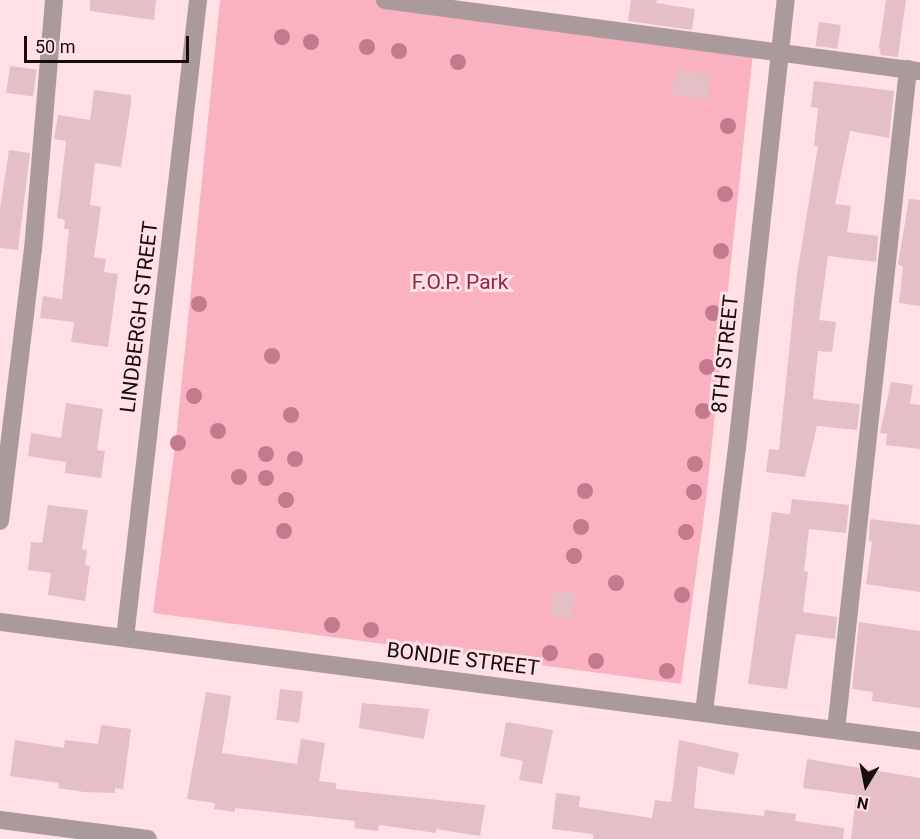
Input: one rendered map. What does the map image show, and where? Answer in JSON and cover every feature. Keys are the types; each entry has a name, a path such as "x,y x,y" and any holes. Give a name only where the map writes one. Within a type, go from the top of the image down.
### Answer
{"street":[{"path":"0,521 33,250 54,0"},
{"name":"LINDBERGH STREET","path":"125,638 198,0"},
{"path":"385,0 914,70 836,730"},
{"name":"8TH STREET","path":"704,712 739,437 786,0"},
{"name":"BONDIE STREET","path":"0,622 920,741"},
{"path":"0,820 148,839"}],"green space":[{"name":"F.O.P. Park","path":"220,0 437,0 754,43 706,500 681,684 153,613 176,439"}],"building":[{"path":"90,0 156,0 154,20 90,11"},
{"path":"631,0 657,0 656,3 695,9 692,30 628,21"},
{"path":"886,0 906,0 898,57 881,55 879,47"},
{"path":"819,22 841,25 837,49 816,46"},
{"path":"10,66 37,70 33,96 6,93"},
{"path":"675,71 711,75 708,100 672,96"},
{"path":"814,81 894,91 889,138 850,131 835,204 851,206 847,232 878,236 876,262 828,256 819,320 836,322 832,352 818,351 813,399 860,404 857,430 817,426 805,477 766,472 769,449 779,450 797,274 818,146 814,146 818,108 811,107"},
{"path":"94,90 131,95 121,167 95,163 90,205 101,207 94,257 106,259 104,272 118,274 108,347 71,342 74,322 40,318 43,296 62,299 69,229 64,229 65,220 57,218 66,141 54,139 58,115 90,120"},
{"path":"9,150 30,153 18,250 0,248 0,209"},
{"path":"909,199 920,200 920,306 899,303 903,267 898,264"},
{"path":"891,382 913,385 910,404 920,405 920,449 886,445 887,434 880,433"},
{"path":"66,403 103,409 97,450 105,451 101,478 65,473 66,462 28,456 31,433 61,438"},
{"path":"792,499 849,505 846,533 809,529 804,571 808,572 803,612 837,617 835,639 796,634 787,689 748,684 772,512 790,514"},
{"path":"48,505 88,510 82,549 87,550 85,565 90,566 85,601 48,595 51,573 28,570 31,542 42,543"},
{"path":"870,519 920,525 920,592 866,584 872,542 869,541"},
{"path":"554,590 576,593 572,619 550,616"},
{"path":"859,622 920,631 920,708 872,701 873,692 852,689"},
{"path":"280,689 303,692 299,723 276,720"},
{"path":"206,692 231,696 222,753 297,764 301,739 325,743 319,781 336,783 336,789 485,805 480,836 436,829 436,833 379,825 378,831 354,828 355,821 235,808 235,812 214,809 215,803 187,799"},
{"path":"362,703 429,709 424,739 359,728"},
{"path":"506,722 553,730 542,784 519,780 523,761 500,756"},
{"path":"101,725 131,729 123,789 115,788 115,793 84,792 58,788 59,783 10,776 15,740 64,748 65,740 98,744"},
{"path":"679,740 739,753 734,775 698,766 694,808 764,816 765,810 796,814 795,821 844,828 843,839 593,839 593,834 552,829 556,793 580,796 579,807 652,818 655,800 671,802"},
{"path":"807,759 920,778 920,839 851,839 856,795 803,788"}]}
